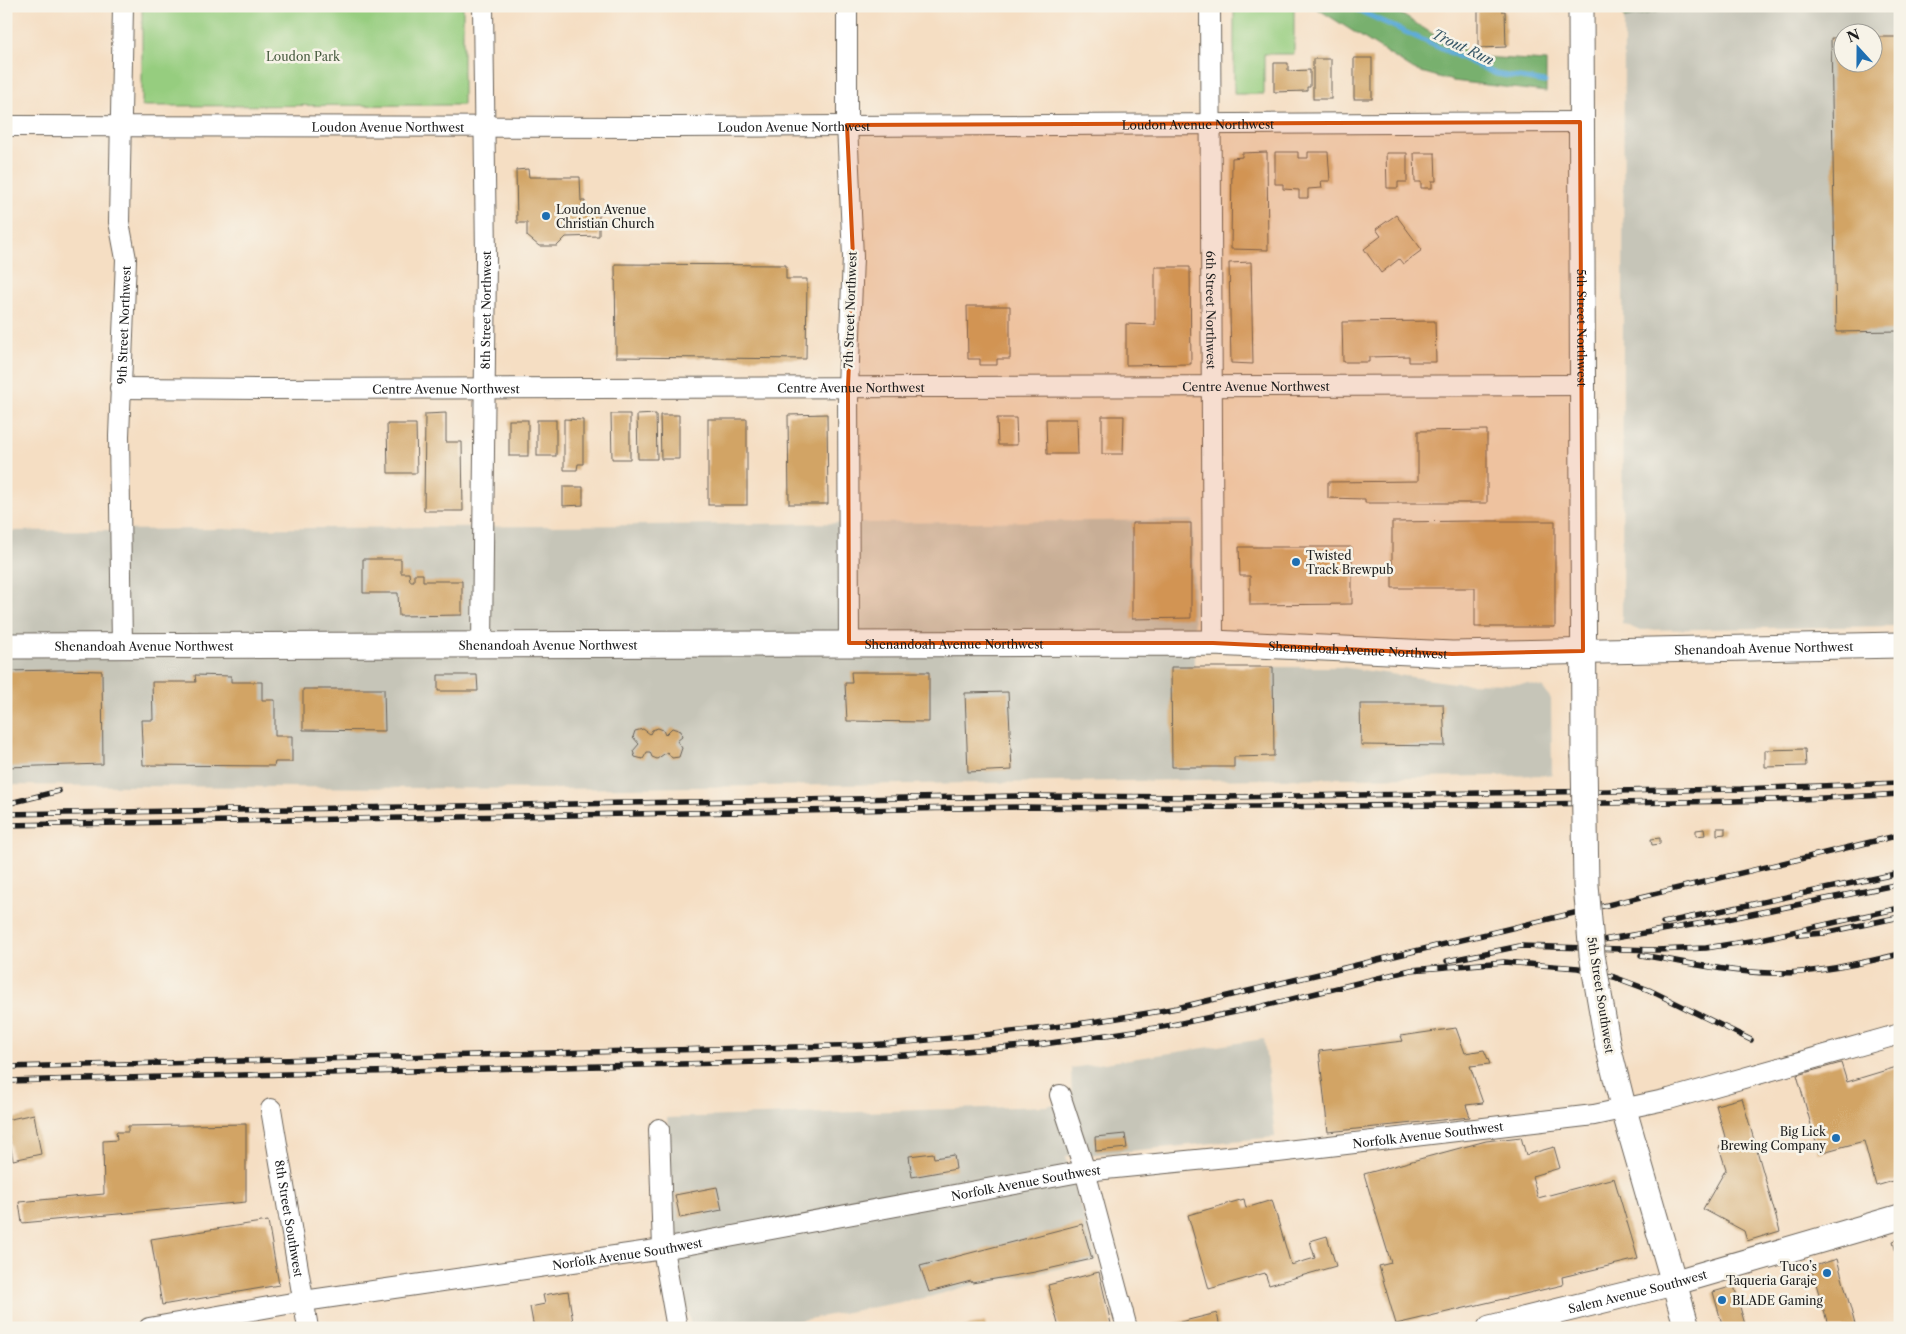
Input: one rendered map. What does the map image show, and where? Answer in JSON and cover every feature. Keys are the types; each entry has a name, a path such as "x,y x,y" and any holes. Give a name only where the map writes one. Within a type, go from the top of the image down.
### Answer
{"street":[{"name":"9th Street Northwest","path":"122,6 119,222 126,259 120,388 122,646"},
{"name":"8th Street Northwest","path":"482,644 486,260 483,6"},
{"name":"7th Street Northwest","path":"847,6 847,125 852,257 848,387 850,643"},
{"name":"6th Street Northwest","path":"1210,6 1212,643"},
{"name":"5th Street Northwest","path":"1581,6 1583,651"},
{"name":"Loudon Avenue Northwest","path":"6,126 1580,122"},
{"name":"Centre Avenue Northwest","path":"120,388 1583,385"},
{"name":"Shenandoah Avenue Northwest","path":"6,646 1212,643 1452,654 1900,645"},
{"name":"5th Street Southwest","path":"1583,651 1586,885 1590,938 1608,1046 1624,1110 1687,1328"},
{"name":"Norfolk Avenue Southwest","path":"149,1328 304,1301 663,1249 1085,1171 1278,1152 1624,1110 1900,1034"},
{"path":"1060,1094 1085,1171 1127,1328"},
{"name":"8th Street Southwest","path":"271,1109 308,1328"},
{"path":"659,1129 663,1249 677,1328"},
{"name":"Salem Avenue Southwest","path":"1490,1328 1673,1283 1900,1217"}],"highlighted area":[{"path":"1580,122 1583,651 1452,654 1213,643 849,643 848,387 853,257 847,125"}],"shaded area":[{"path":"1687,6 1900,6 1900,626 1638,630 1622,623 1624,18"},
{"path":"1193,520 1194,667 1341,667 1454,683 1528,684 1543,688 1551,699 1552,775 553,789 6,785 6,531"},
{"path":"1264,1039 1275,1137 1066,1157 1096,1260 1035,1274 971,1285 929,1297 759,1328 691,1328 671,1220 667,1118 1047,1106 1072,1099 1071,1068"}],"green space":[{"name":"Loudon Park","path":"142,6 463,6 463,105 142,106"},
{"path":"1234,6 1294,6 1294,54 1264,54 1264,94 1234,94"},
{"path":"1313,6 1388,6 1452,46 1481,57 1546,61 1546,92 1453,81 1414,70"},
{"path":"1624,6 1687,6 1624,18"}],"building":[{"path":"1481,7 1501,7 1502,11 1505,11 1506,47 1478,48 1478,11 1481,11"},
{"path":"1884,37 1900,37 1900,331 1836,332 1831,38 1834,38 1834,72 1884,72"},
{"path":"1354,58 1372,58 1372,99 1354,99"},
{"path":"1313,59 1331,59 1331,99 1313,99"},
{"path":"1274,63 1288,63 1288,71 1310,70 1310,87 1307,87 1307,91 1274,92"},
{"path":"1267,152 1268,250 1231,249 1232,158 1242,157 1242,153"},
{"path":"1275,152 1298,152 1298,158 1308,158 1308,152 1328,152 1330,181 1321,181 1322,188 1308,189 1308,198 1299,198 1299,190 1283,189 1283,184 1275,184"},
{"path":"1386,153 1407,153 1407,182 1398,182 1398,188 1387,188"},
{"path":"1414,153 1435,153 1436,181 1432,181 1432,188 1421,188 1421,182 1415,182"},
{"path":"528,169 529,177 580,177 581,201 585,201 585,210 599,210 599,236 566,237 557,246 539,246 527,236 527,223 517,223 516,170"},
{"path":"1396,215 1422,250 1403,264 1399,259 1381,273 1364,249 1381,236 1376,229"},
{"path":"1251,262 1253,364 1231,363 1229,263"},
{"path":"615,264 786,265 786,279 807,279 806,359 616,357"},
{"path":"1155,267 1190,267 1191,364 1126,365 1126,324 1155,325"},
{"path":"967,306 1010,306 1010,359 997,359 997,365 980,365 980,359 968,359"},
{"path":"1435,321 1436,362 1409,362 1409,356 1369,357 1369,362 1343,362 1342,322"},
{"path":"446,413 446,442 462,442 463,511 424,511 425,414"},
{"path":"611,414 630,414 630,459 612,459"},
{"path":"656,414 657,459 638,459 637,415"},
{"path":"827,414 828,504 789,504 788,415"},
{"path":"660,415 679,415 679,459 661,459"},
{"path":"1102,416 1124,416 1123,454 1102,454"},
{"path":"997,418 1016,418 1017,445 998,445"},
{"path":"564,419 583,420 583,464 578,464 577,470 564,470"},
{"path":"708,419 747,419 747,505 708,505"},
{"path":"1046,419 1077,419 1078,454 1047,454"},
{"path":"509,420 528,420 528,456 509,456"},
{"path":"537,420 556,420 556,456 537,456"},
{"path":"387,424 416,424 417,473 388,473"},
{"path":"1487,430 1487,503 1365,503 1365,499 1328,498 1328,482 1418,481 1418,431"},
{"path":"563,487 583,487 583,505 563,506"},
{"path":"1555,521 1555,627 1475,627 1475,588 1392,588 1392,522"},
{"path":"1132,523 1191,523 1191,618 1132,619"},
{"name":"Twisted Track Brewpub","path":"1239,547 1352,547 1352,604 1250,605 1250,576 1240,576"},
{"path":"363,559 401,559 401,573 409,573 410,581 414,581 414,574 423,574 423,581 462,581 462,615 399,616 398,593 363,593"},
{"path":"1171,667 1273,667 1274,756 1234,757 1234,767 1172,767"},
{"path":"6,671 102,671 103,764 6,767"},
{"path":"851,672 929,672 929,722 847,721 845,683 852,683"},
{"path":"195,675 231,676 231,682 262,682 262,700 275,700 275,736 292,736 292,762 275,762 274,766 143,765 141,720 153,720 152,682 196,682"},
{"path":"438,675 477,675 478,691 438,691"},
{"path":"303,689 384,689 385,731 303,730"},
{"path":"1008,692 1012,770 968,772 965,693"},
{"path":"1360,704 1443,704 1445,746 1361,745"},
{"path":"658,728 663,730 665,735 672,728 681,731 682,737 677,741 682,748 679,757 672,758 667,752 657,759 652,757 650,752 647,752 643,759 635,757 633,751 639,744 633,737 635,731 643,729 650,734 652,730"},
{"path":"1805,749 1806,766 1765,767 1765,750"},
{"path":"1717,828 1725,828 1725,834 1717,835"},
{"path":"1704,829 1705,835 1696,836 1696,830"},
{"path":"1660,838 1660,844 1652,845 1651,839"},
{"path":"1456,1028 1465,1053 1484,1050 1490,1064 1470,1066 1483,1103 1466,1105 1470,1117 1328,1132 1319,1051 1403,1041 1401,1036"},
{"path":"1841,1063 1847,1082 1900,1066 1900,1179 1876,1186 1864,1141 1819,1153 1797,1075"},
{"path":"1742,1098 1780,1231 1747,1241 1744,1231 1703,1209 1726,1169 1719,1147 1727,1144 1716,1105"},
{"path":"34,1114 41,1154 13,1160 6,1120"},
{"path":"246,1124 246,1202 22,1223 19,1202 104,1194 103,1141 117,1140 116,1132 128,1132 128,1126"},
{"path":"1125,1134 1127,1148 1096,1151 1095,1137"},
{"path":"1521,1137 1526,1155 1554,1147 1560,1168 1532,1176 1538,1198 1614,1178 1638,1259 1562,1277 1563,1285 1396,1324 1379,1266 1391,1263 1364,1174 1486,1141"},
{"path":"933,1153 934,1158 954,1155 956,1169 912,1177 909,1156"},
{"path":"717,1187 722,1210 680,1218 675,1195"},
{"path":"1244,1199 1246,1208 1272,1200 1291,1265 1315,1258 1310,1241 1327,1236 1336,1266 1269,1285 1265,1273 1209,1289 1188,1215"},
{"path":"268,1221 279,1285 162,1305 151,1239"},
{"path":"1082,1224 1092,1259 1035,1272 972,1283 971,1281 929,1292 920,1266"},
{"path":"1900,1239 1900,1264 1899,1264 1893,1241"},
{"path":"1837,1259 1856,1328 1829,1328 1811,1267"},
{"path":"1099,1272 1112,1328 1059,1328 1048,1285"},
{"path":"1734,1286 1746,1328 1711,1328 1722,1324 1713,1292"},
{"path":"568,1291 574,1328 534,1328 530,1307 545,1304 543,1295"},
{"path":"1217,1313 1220,1328 1169,1328 1168,1325"},
{"path":"985,1322 986,1328 964,1328 964,1327"}],"waterway":[{"name":"Trout Run","path":"1349,6 1496,74 1545,82"}],"railway":[{"path":"6,814 1019,796 1225,797 1741,789 1900,783"},
{"path":"6,804 59,791"},
{"path":"6,825 1019,807 1147,808 1670,802 1808,799 1900,794"},
{"path":"6,1067 869,1045 1062,1026 1177,1008 1900,835"},
{"path":"1663,923 1900,873"},
{"path":"1585,943 1727,919 1900,884"},
{"path":"1447,961 1520,946 1656,950 1706,948 1756,940 1900,908"},
{"path":"1799,935 1824,933 1900,917"},
{"path":"1641,955 1722,969 1787,973 1852,965 1900,954"},
{"path":"6,1081 799,1061 941,1053 1037,1045 1162,1027 1255,1008 1411,970 1504,962 1578,968 1614,977 1649,990 1751,1040"}],"place":[{"name":"Loudon Avenue Christian Church","path":"546,216"},
{"name":"Twisted Track Brewpub","path":"1296,562"},
{"name":"Big Lick Brewing Company","path":"1836,1138"},
{"name":"Tuco’s Taqueria Garaje","path":"1827,1273"},
{"name":"BLADE Gaming","path":"1722,1300"}]}
